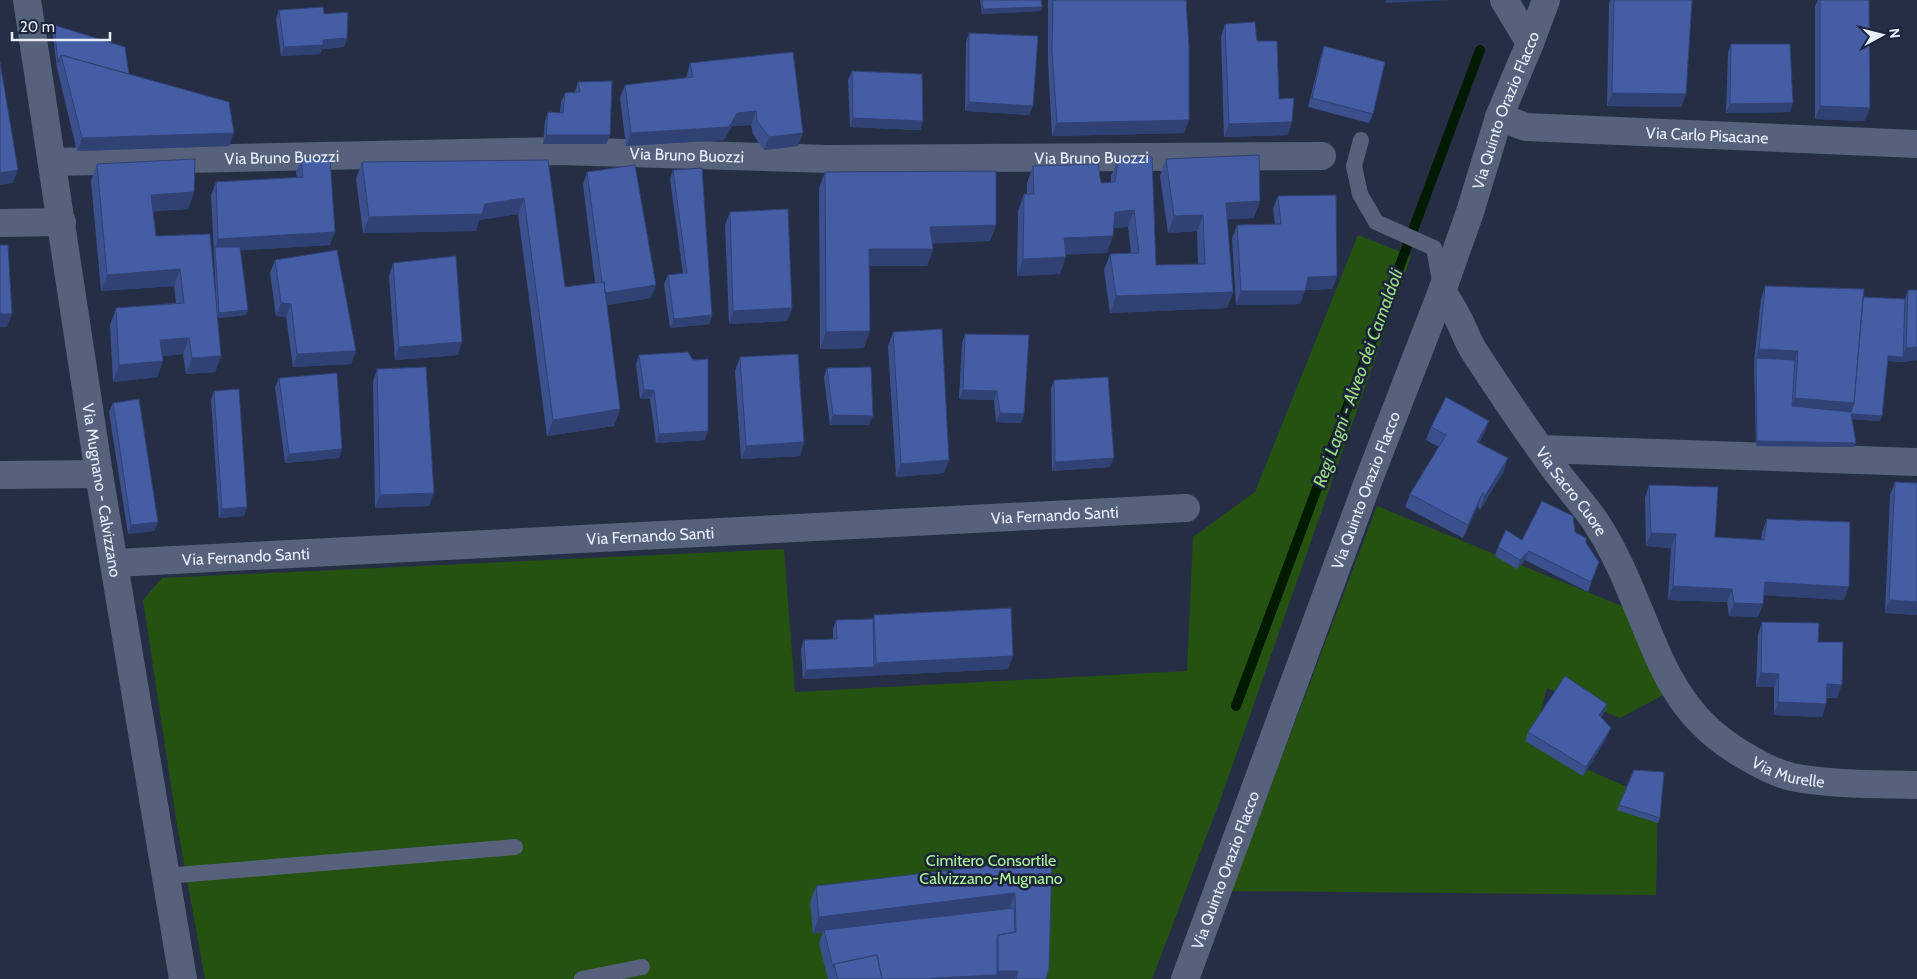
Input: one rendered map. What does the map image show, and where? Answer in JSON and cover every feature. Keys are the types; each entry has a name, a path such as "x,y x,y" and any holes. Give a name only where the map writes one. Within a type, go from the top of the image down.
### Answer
{"street":[{"name":"Via Mugnano - Calvizzano","path":"27,0 99,474 183,979"},
{"path":"1504,0 1530,42"},
{"name":"Via Quinto Orazio Flacco","path":"1185,979 1365,489 1442,291 1470,212 1499,117 1546,0"},
{"name":"Via Carlo Pisacane","path":"1499,117 1526,127 1917,144"},
{"name":"Via Bruno Buozzi","path":"52,162 559,151 828,158 1322,156"},
{"path":"0,223 62,222"},
{"name":"Via Sacro Cuore","path":"1442,291 1459,319 1472,349 1541,449 1595,521 1618,562 1634,595 1659,658 1683,702"},
{"path":"1541,449 1917,462"},
{"path":"0,475 99,474"},
{"name":"Via Fernando Santi","path":"115,563 1186,508"},
{"name":"Via Murelle","path":"1683,702 1698,721 1716,737 1770,770 1822,782 1917,785"}],"lane":[{"path":"1361,140 1354,166 1360,194 1376,222 1434,248 1442,291"},
{"path":"165,876 515,847"},
{"path":"582,979 642,967"}],"green space":[{"name":"Cimitero Consortile Calvizzano-Mugnano","path":"1358,235 1411,256 1221,798 1152,979 205,979 177,825 143,600 162,578 784,549 795,692 1187,671 1193,537 1255,492"},
{"path":"1377,506 1641,614 1675,689 1620,718 1547,688 1532,746 1658,800 1656,895 1231,891"}],"building":[{"path":"982,0 1041,0 1042,7 983,9"},
{"path":"1053,0 1186,0 1189,47 1189,120 1057,123 1052,50"},
{"path":"1614,0 1692,0 1686,94 1612,93"},
{"path":"1820,0 1869,0 1870,108 1820,106"},
{"path":"323,7 324,14 348,12 347,38 323,40 323,45 284,47 279,10"},
{"path":"1255,22 1257,41 1277,41 1279,99 1294,98 1292,122 1229,124 1225,24"},
{"path":"54,25 125,47 129,74 61,55 58,63"},
{"path":"969,33 1038,36 1033,106 969,102"},
{"path":"1731,44 1790,44 1793,103 1730,104"},
{"path":"1324,46 1385,62 1373,114 1312,98"},
{"path":"793,52 803,133 769,137 757,121 756,111 737,113 729,127 631,133 625,85 693,77 690,63"},
{"path":"61,55 229,102 234,133 82,138"},
{"path":"0,62 18,170 0,173"},
{"path":"852,71 922,74 923,121 853,118"},
{"path":"612,81 610,135 546,135 548,112 563,113 565,93 580,92 578,82"},
{"path":"1259,155 1260,201 1226,203 1233,292 1116,296 1110,254 1139,253 1134,210 1115,212 1113,236 1064,238 1066,257 1023,259 1024,194 1034,194 1033,166 1098,164 1101,183 1115,182 1118,160 1152,157 1156,265 1205,264 1203,215 1174,216 1166,159"},
{"path":"330,158 335,232 218,239 216,182 303,177 301,159"},
{"path":"195,159 194,192 151,195 156,236 210,234 221,356 192,358 189,338 160,340 163,361 119,365 116,308 184,303 180,269 107,275 97,164"},
{"path":"548,160 565,287 604,282 620,409 553,420 524,198 485,204 482,214 369,217 362,162"},
{"path":"635,165 656,285 605,293 587,172"},
{"path":"702,168 712,315 674,319 668,275 687,273 673,170"},
{"path":"996,171 996,225 930,227 933,249 869,249 870,331 826,332 825,172"},
{"path":"1336,195 1337,276 1308,277 1305,291 1241,291 1237,225 1281,224 1278,196"},
{"path":"788,209 792,308 733,311 730,212"},
{"path":"0,245 8,245 12,314 0,314"},
{"path":"215,247 240,247 248,310 219,313"},
{"path":"337,250 356,351 297,354 291,304 281,303 275,260"},
{"path":"456,256 462,342 399,347 393,263"},
{"path":"1765,286 1864,289 1854,403 1795,398 1798,351 1759,349"},
{"path":"1908,290 1917,290 1917,347 1906,348"},
{"path":"1863,297 1905,299 1903,357 1888,356 1882,416 1851,414 1856,443 1757,441 1756,358 1795,360 1792,406 1851,412 1854,403"},
{"path":"942,329 949,460 901,464 893,332"},
{"path":"965,334 1029,335 1024,414 1000,413 997,391 963,390"},
{"path":"688,352 693,360 708,359 708,431 659,434 654,390 644,390 639,355"},
{"path":"798,354 804,442 746,446 740,357"},
{"path":"426,367 434,493 380,495 377,369"},
{"path":"871,367 873,416 833,415 827,368"},
{"path":"337,373 342,449 289,454 279,378"},
{"path":"1108,377 1114,458 1055,462 1054,380"},
{"path":"239,389 247,507 222,509 214,391"},
{"path":"1446,397 1489,421 1477,442 1508,458 1484,497 1483,492 1468,525 1410,494 1446,435 1431,427"},
{"path":"139,399 158,522 131,525 113,403"},
{"path":"1895,482 1917,483 1917,602 1889,600"},
{"path":"1649,485 1718,487 1715,537 1764,540 1767,519 1850,522 1849,587 1765,582 1763,604 1734,603 1732,589 1673,586 1676,534 1651,533"},
{"path":"1542,501 1573,516 1575,532 1586,538 1586,543 1599,562 1591,582 1529,551 1520,560 1498,547 1506,530 1522,540"},
{"path":"1011,608 1013,656 876,663 874,615"},
{"path":"873,619 874,667 806,670 804,640 837,639 836,620"},
{"path":"1762,622 1819,623 1818,642 1843,642 1842,685 1827,684 1826,704 1778,702 1779,674 1761,673"},
{"path":"1565,676 1607,704 1599,715 1611,728 1586,767 1528,732"},
{"path":"1634,770 1664,772 1660,818 1619,805"},
{"path":"1052,858 1049,968 1046,979 1016,979 1018,971 998,971 998,935 1016,932 1015,893 819,917 816,886"},
{"path":"1014,908 1015,932 998,935 997,975 930,979 882,979 877,955 834,964 833,967 824,930"},
{"path":"877,955 882,979 838,979 834,964"}],"waterway":[{"name":"Regi Lagni - Alveo dei Camaldoli","path":"1236,706 1480,50"}]}
